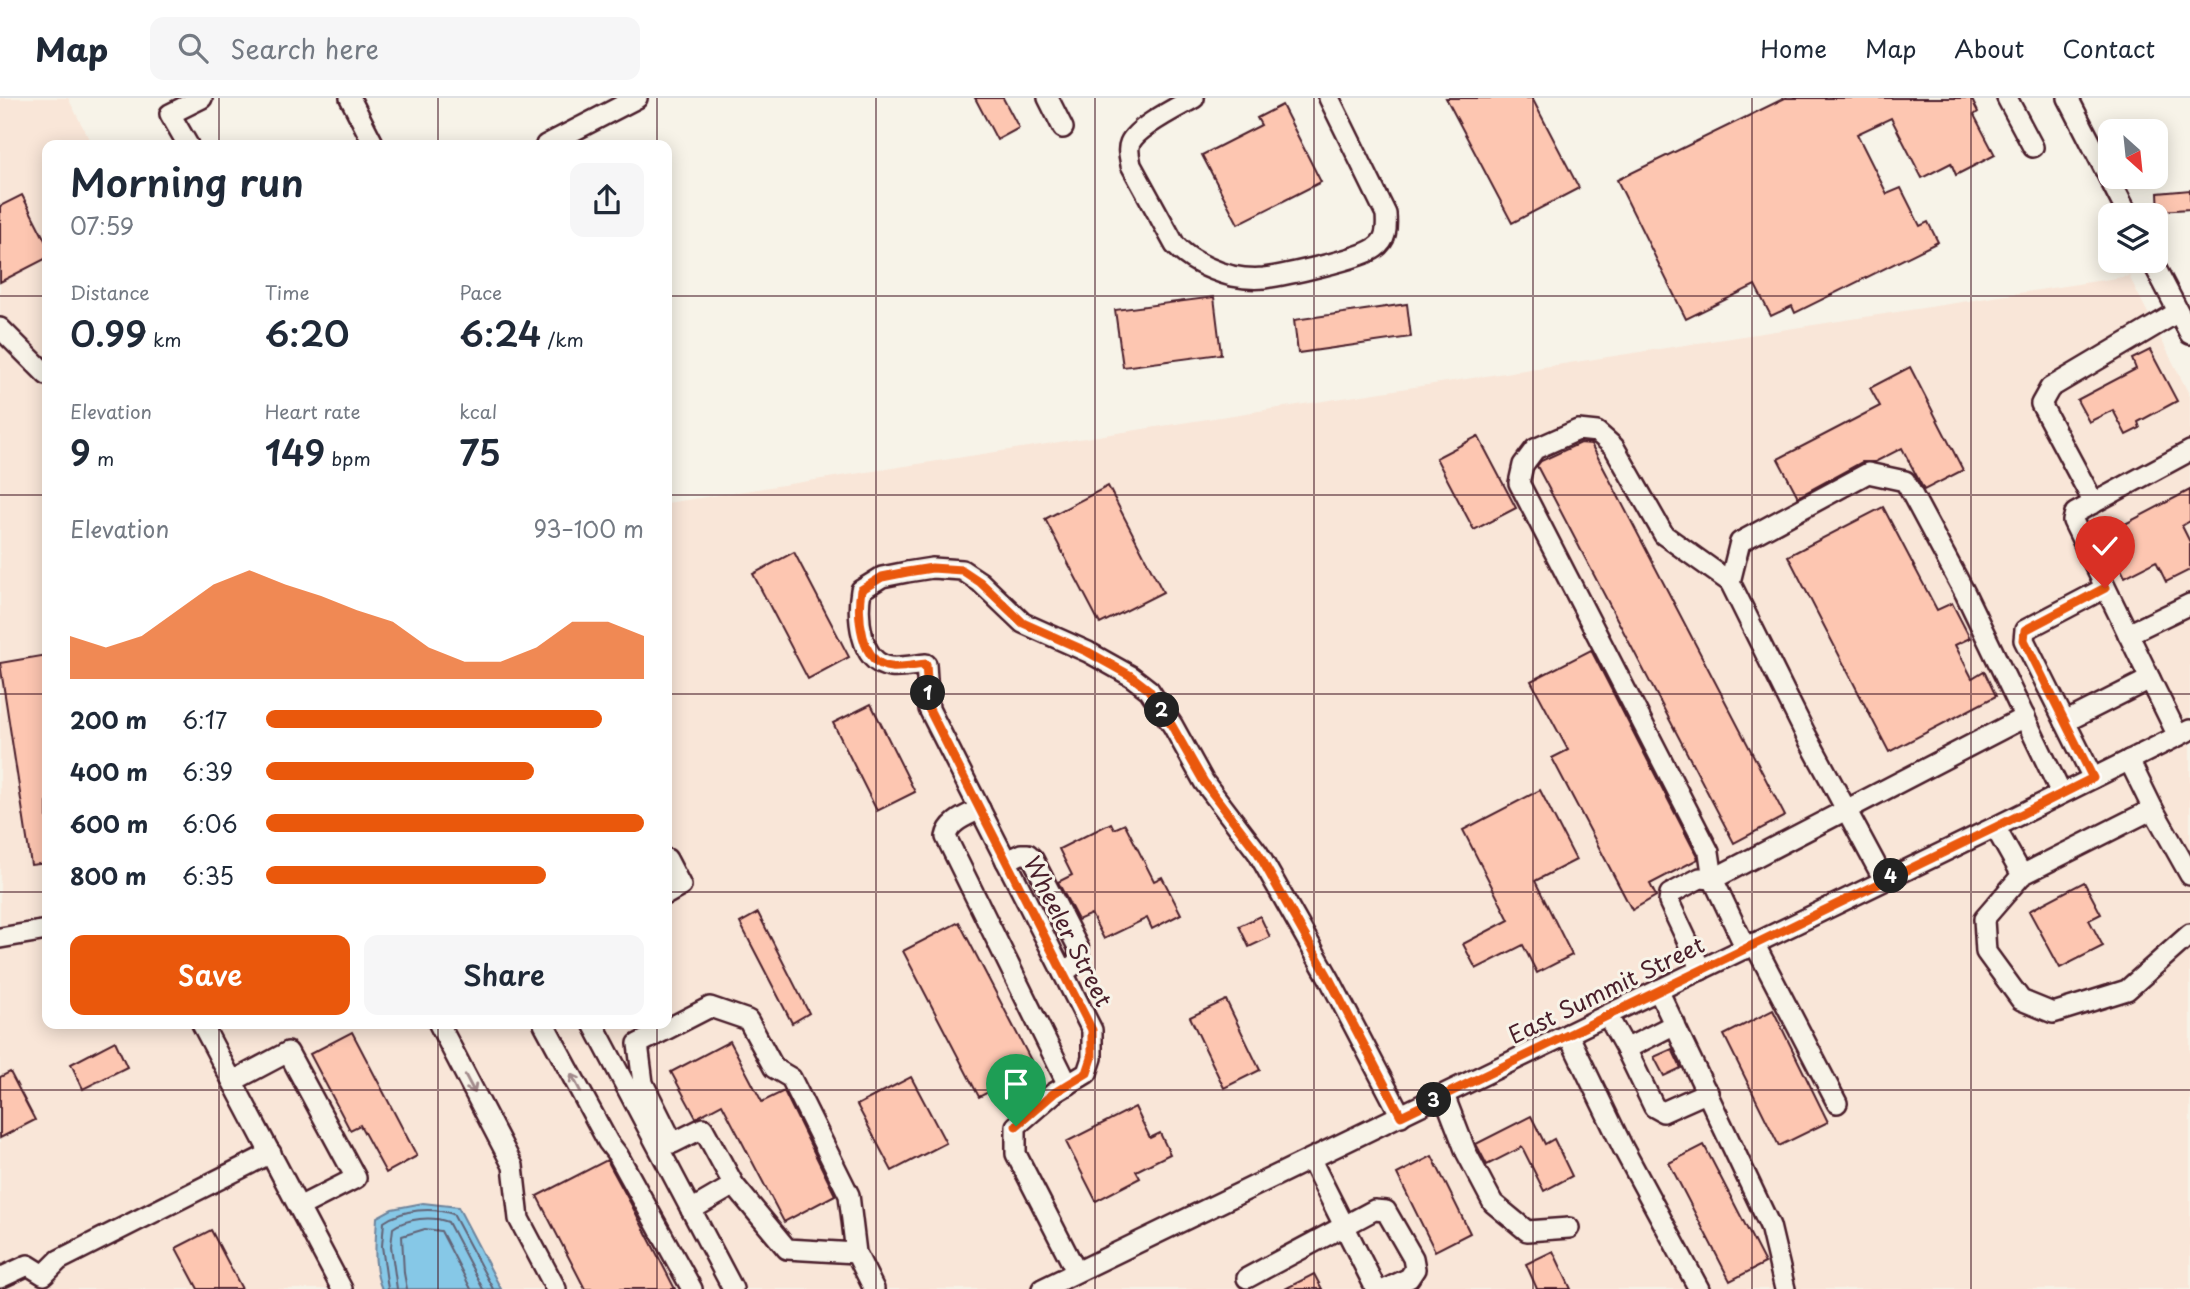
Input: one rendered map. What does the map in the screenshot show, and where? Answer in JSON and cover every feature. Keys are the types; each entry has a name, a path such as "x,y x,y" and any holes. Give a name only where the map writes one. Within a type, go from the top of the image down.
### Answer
{"street":[{"path":"185,140 170,114 202,98"},
{"path":"350,98 371,140"},
{"path":"556,140 637,98"},
{"path":"1048,98 1063,128"},
{"path":"1193,98 1140,131 1131,141 1131,165 1175,244 1185,256 1232,276 1256,278 1361,256 1376,247 1384,238 1387,228 1386,214 1329,98"},
{"path":"2007,98 2033,147"},
{"path":"2067,98 2122,203"},
{"path":"2160,273 2181,305 2190,334"},
{"path":"2094,503 2041,404 2050,388 2181,305"},
{"path":"0,328 42,370"},
{"path":"1837,1103 1713,878 1709,852 1519,483 1523,465 1535,449 1578,430 1597,432 1614,447 1664,535 1730,582 1805,733 1884,880"},
{"path":"2184,733 2150,679 2073,521 2075,513 2190,451"},
{"path":"1730,582 1740,542 1868,473 1905,481 1965,593 2061,793"},
{"name":"Wheeler Street","path":"1076,1271 1016,1154 1016,1126 1054,1093 1087,1073 1092,1058 1092,1030 929,709 926,664 889,667 873,657 861,636 858,608 861,590 882,577 932,568 962,570 980,582 1023,623 1088,652 1131,676 1149,690 1204,782 1258,853 1330,980 1401,1116"},
{"path":"2093,778 2024,640 2025,630 2105,588"},
{"path":"2128,634 2190,604"},
{"path":"2065,722 2150,679"},
{"path":"1702,970 1669,902 1670,894 1700,878 1713,878 2025,717"},
{"name":"East Summit Street","path":"1042,1289 1996,827 2184,733"},
{"path":"2129,760 2190,875"},
{"path":"980,809 952,824 946,837 1068,1085"},
{"path":"2153,809 2022,875 1984,919 1986,952 2021,1000 2053,1013 2127,990 2190,934"},
{"path":"1996,827 2022,875"},
{"path":"672,869 681,886 672,891"},
{"path":"0,938 42,931"},
{"path":"1658,990 1770,1226 1785,1289"},
{"path":"672,1027 710,1007 748,1020 774,1068 792,1078 849,1195 856,1253 874,1289"},
{"path":"1607,1015 1654,1107 1663,1112 1708,1092"},
{"path":"1626,1049 1675,1024"},
{"path":"207,1029 342,1289"},
{"path":"442,1029 513,1166 519,1219 556,1289"},
{"path":"547,1029 692,1289"},
{"path":"596,1029 666,1147"},
{"path":"667,1029 638,1044 643,1083 691,1210 733,1289"},
{"path":"1568,1034 1623,1148 1699,1289"},
{"path":"233,1081 288,1052 356,1178 299,1207"},
{"path":"1444,1095 1466,1152 1493,1203 1527,1231 1569,1228"},
{"path":"666,1147 703,1128 734,1185 787,1249 856,1253"},
{"path":"0,1278 29,1265 46,1282 59,1260 271,1153"},
{"path":"1311,1160 1376,1289"},
{"path":"691,1210 734,1185"},
{"path":"1247,1278 1374,1210 1386,1211 1413,1258 1415,1269 1409,1278 1386,1289"}],"shaded area":[{"path":"0,98 68,98 89,140 42,140 42,1029 672,1029 672,502 2129,276 2190,396 2190,1289 0,1289"}],"water":[{"path":"423,1203 458,1207 501,1289 382,1289 376,1263 377,1217 392,1209"}],"building":[{"path":"975,98 1003,98 1019,128 997,140"},
{"path":"1446,98 1532,98 1579,188 1512,223"},
{"path":"1785,98 1971,98 1978,112 1974,115 1995,155 1956,175 1951,163 1922,178 1891,118 1857,134 1887,194 1901,188 1920,226 1928,222 1938,242 1795,313 1792,306 1771,316 1755,285 1686,319 1617,180"},
{"path":"1282,105 1321,182 1238,224 1202,155 1261,125 1257,118"},
{"path":"2190,190 2190,209 2168,210 2168,203 2159,203 2158,193"},
{"path":"22,195 42,234 42,261 0,282 0,206"},
{"path":"1214,297 1221,354 1123,367 1115,310"},
{"path":"1407,304 1411,337 1298,353 1294,320"},
{"path":"2150,350 2177,401 2138,422 2140,428 2126,435 2113,410 2089,422 2077,400 2136,369 2132,359"},
{"path":"1910,367 1963,470 1924,490 1902,448 1875,462 1862,462 1798,497 1778,459 1880,406 1870,388"},
{"path":"1478,436 1516,508 1474,530 1436,458"},
{"path":"1580,443 1591,444 1785,816 1734,843 1537,466 1541,461"},
{"path":"1108,486 1163,592 1100,624 1045,519"},
{"path":"2190,490 2190,521 2182,526 2190,542 2190,570 2166,582 2156,561 2125,577 2104,535"},
{"path":"1883,507 1937,610 1952,603 1970,638 1955,645 1972,678 1984,671 1996,696 1889,752 1788,556"},
{"path":"794,552 849,657 808,679 753,574"},
{"path":"1591,650 1698,859 1650,884 1656,896 1632,910 1552,758 1568,750 1531,681"},
{"path":"42,656 42,864 31,865 0,663"},
{"path":"871,704 915,792 877,811 833,723"},
{"path":"1540,790 1576,860 1535,881 1572,955 1537,973 1523,945 1476,969 1463,944 1509,920 1463,830"},
{"path":"1111,823 1114,829 1125,824 1154,881 1162,877 1181,914 1152,929 1147,918 1104,939 1091,914 1078,920 1058,882 1072,875 1059,849"},
{"path":"2084,882 2101,914 2089,920 2103,946 2060,968 2029,911"},
{"path":"758,913 809,1013 792,1023 740,923"},
{"path":"1260,916 1270,937 1249,947 1239,926"},
{"path":"959,922 1035,1068 979,1097 903,951"},
{"path":"1226,1000 1260,1070 1224,1088 1190,1017"},
{"path":"1773,1010 1828,1122 1779,1146 1724,1035"},
{"path":"352,1032 417,1156 386,1173 360,1125 350,1130 310,1054"},
{"path":"115,1041 127,1067 83,1089 71,1064"},
{"path":"730,1041 762,1102 784,1091 835,1195 784,1222 722,1104 696,1118 671,1072"},
{"path":"1672,1049 1681,1068 1664,1076 1654,1057"},
{"path":"10,1072 35,1120 0,1138 0,1077"},
{"path":"911,1077 946,1143 892,1171 857,1105"},
{"path":"1135,1107 1150,1138 1160,1133 1170,1154 1136,1171 1140,1178 1096,1201 1066,1142"},
{"path":"1531,1116 1545,1144 1554,1139 1572,1176 1544,1191 1522,1147 1487,1165 1476,1144"},
{"path":"1704,1145 1765,1263 1730,1281 1669,1163"},
{"path":"1432,1156 1470,1233 1435,1251 1397,1174"},
{"path":"607,1160 675,1289 585,1289 537,1196"},
{"path":"211,1230 242,1289 198,1289 176,1248"},
{"path":"1553,1251 1571,1289 1537,1289 1526,1264"},
{"path":"1314,1274 1322,1289 1285,1289"}],"route":[{"path":"1016,1126 1054,1093 1087,1073 1092,1058 1092,1030 929,709 926,664 889,667 873,657 861,636 858,608 861,590 882,577 932,568 962,570 980,582 1023,623 1088,652 1131,676 1149,690 1204,782 1258,853 1330,980 1401,1116 2093,778 2024,640 2025,630 2105,588"}]}
